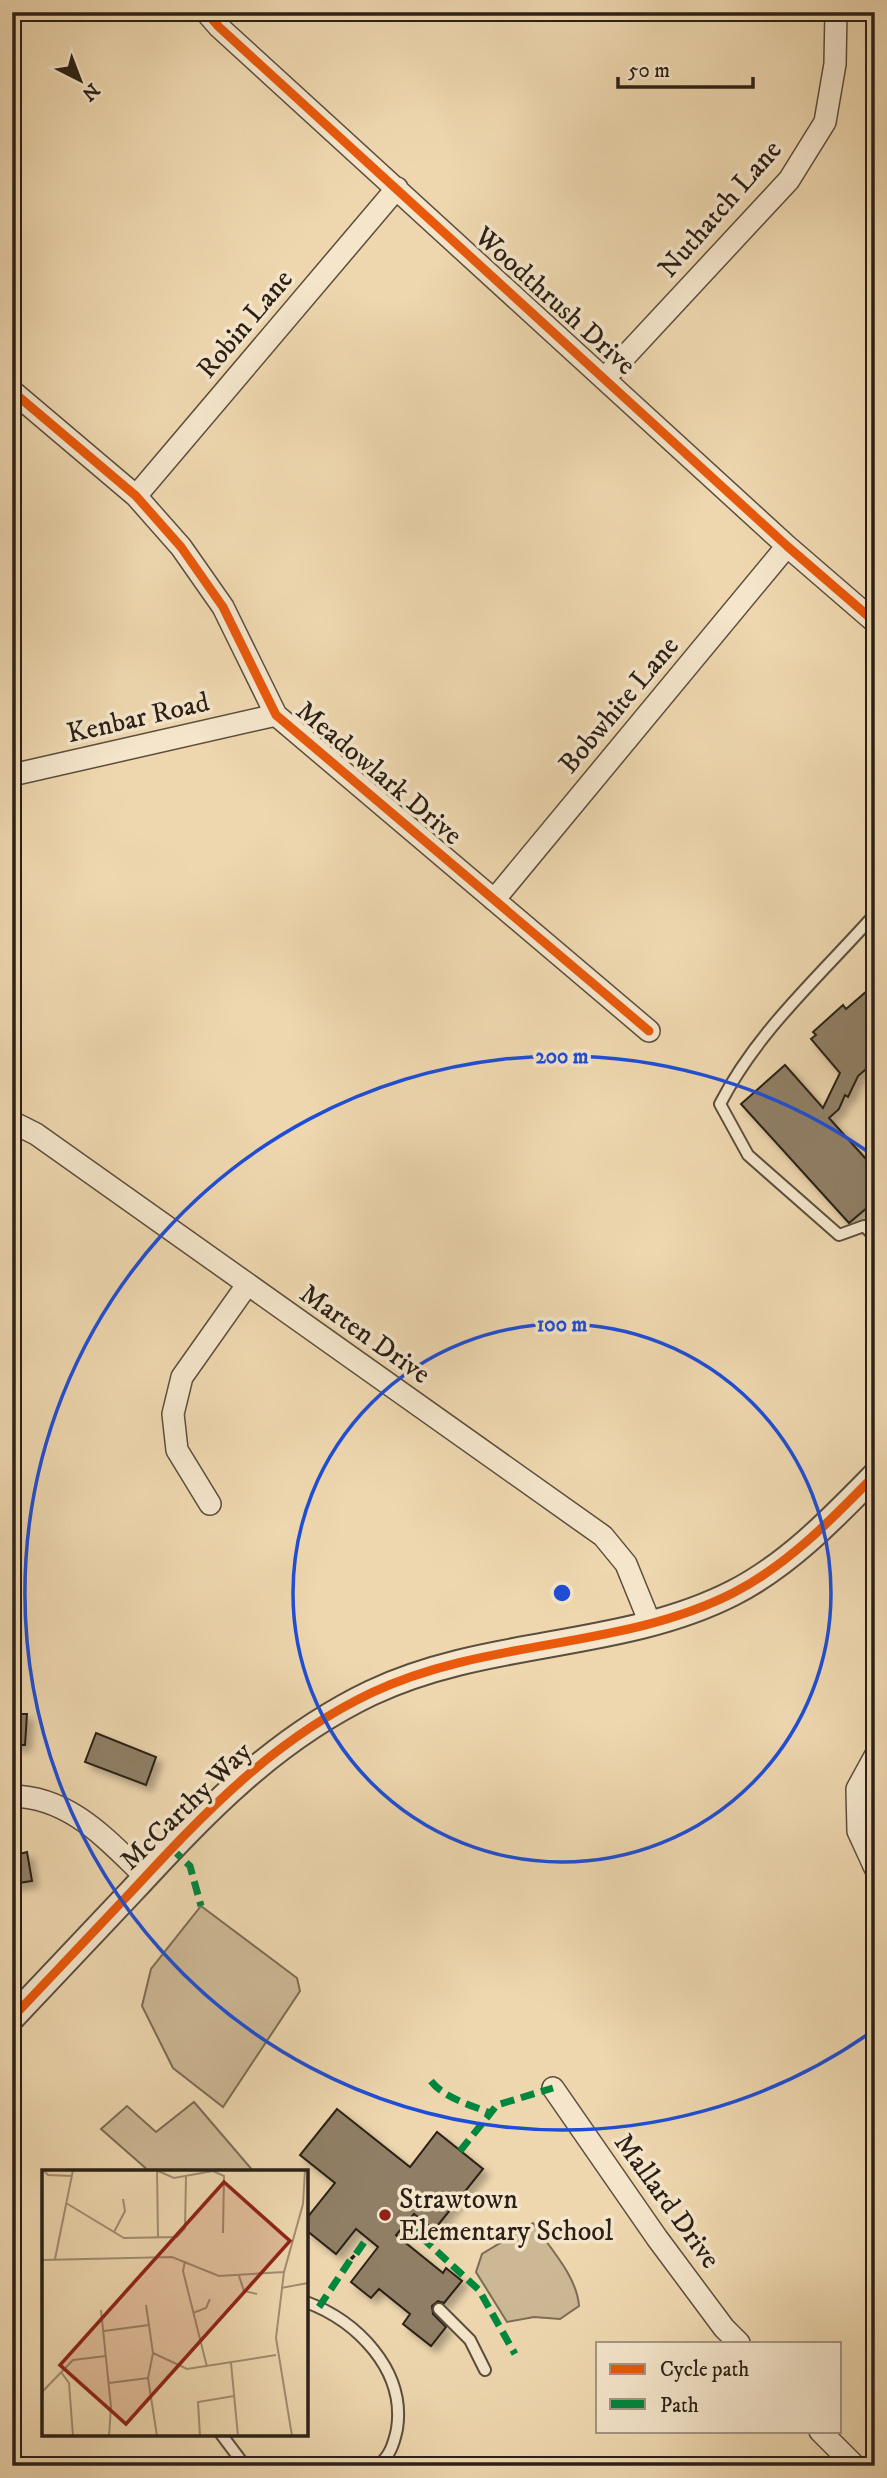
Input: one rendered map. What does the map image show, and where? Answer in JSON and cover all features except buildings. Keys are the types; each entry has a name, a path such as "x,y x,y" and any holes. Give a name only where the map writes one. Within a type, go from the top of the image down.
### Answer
{"street":[{"name":"Woodthrush Drive","path":"206,12 219,27 787,545 875,622"},
{"name":"Nuthatch Lane","path":"605,378 789,180 825,122 835,64 836,12"},
{"name":"Robin Lane","path":"136,496 397,188"},
{"name":"Meadowlark Drive","path":"12,391 136,496 181,547 223,607 276,715 649,1031"},
{"name":"Bobwhite Lane","path":"494,900 787,545"},
{"name":"Kenbar Road","path":"12,775 276,715"},
{"name":"Marten Drive","path":"12,1122 36,1134 603,1536 626,1564 650,1623"},
{"path":"210,1504 177,1450 173,1414 182,1377 247,1285"},
{"name":"McCarthy Way","path":"12,2018 217,1801 260,1763 311,1725 394,1683 470,1659 619,1631 650,1623 733,1593 779,1564 830,1521 875,1475"},
{"path":"875,1756 857,1788 858,1831 875,1868"},
{"path":"12,1796 44,1800 71,1812 97,1831 145,1876"},
{"name":"Mallard Drive","path":"553,2088 657,2238 724,2328 738,2342"},
{"path":"820,2432 831,2458 855,2466"}],"lane":[{"path":"875,914 771,1026 733,1078 720,1104 748,1155 839,1235 864,1226 875,1237"},
{"path":"308,2303 330,2311 352,2328 370,2346 387,2371 397,2397 399,2413 394,2442 385,2460 377,2466"},
{"path":"439,2309 470,2340 485,2370"},
{"path":"222,2436 245,2466"}],"path":[{"path":"351,2259 356,2254"}],"shaded area":[{"path":"201,1906 297,1978 300,1991 223,2107 173,2068 142,2006 151,1969"},
{"path":"194,2102 252,2170 148,2170 101,2129 127,2106 156,2132"},
{"path":"533,2223 568,2273 579,2306 560,2319 534,2317 507,2322 476,2272 482,2254"}],"marked path":[{"path":"171,1848 190,1866 201,1906"},
{"path":"431,2081 450,2096 490,2113"},
{"path":"460,2151 497,2105 553,2088"},
{"path":"406,2223 479,2290 515,2354"},
{"path":"356,2254 367,2238"},
{"path":"319,2307 351,2259"}],"cycle path":[{"path":"206,12 219,27 787,546 875,622"},
{"path":"12,391 136,496 181,547 223,607 276,715 649,1031"},
{"path":"12,2018 214,1806 272,1755 336,1712 371,1693 415,1675 507,1652 646,1625 733,1593 791,1555 875,1475"}],"place":[{"name":"Strawtown Elementary School","path":"385,2215"}]}
